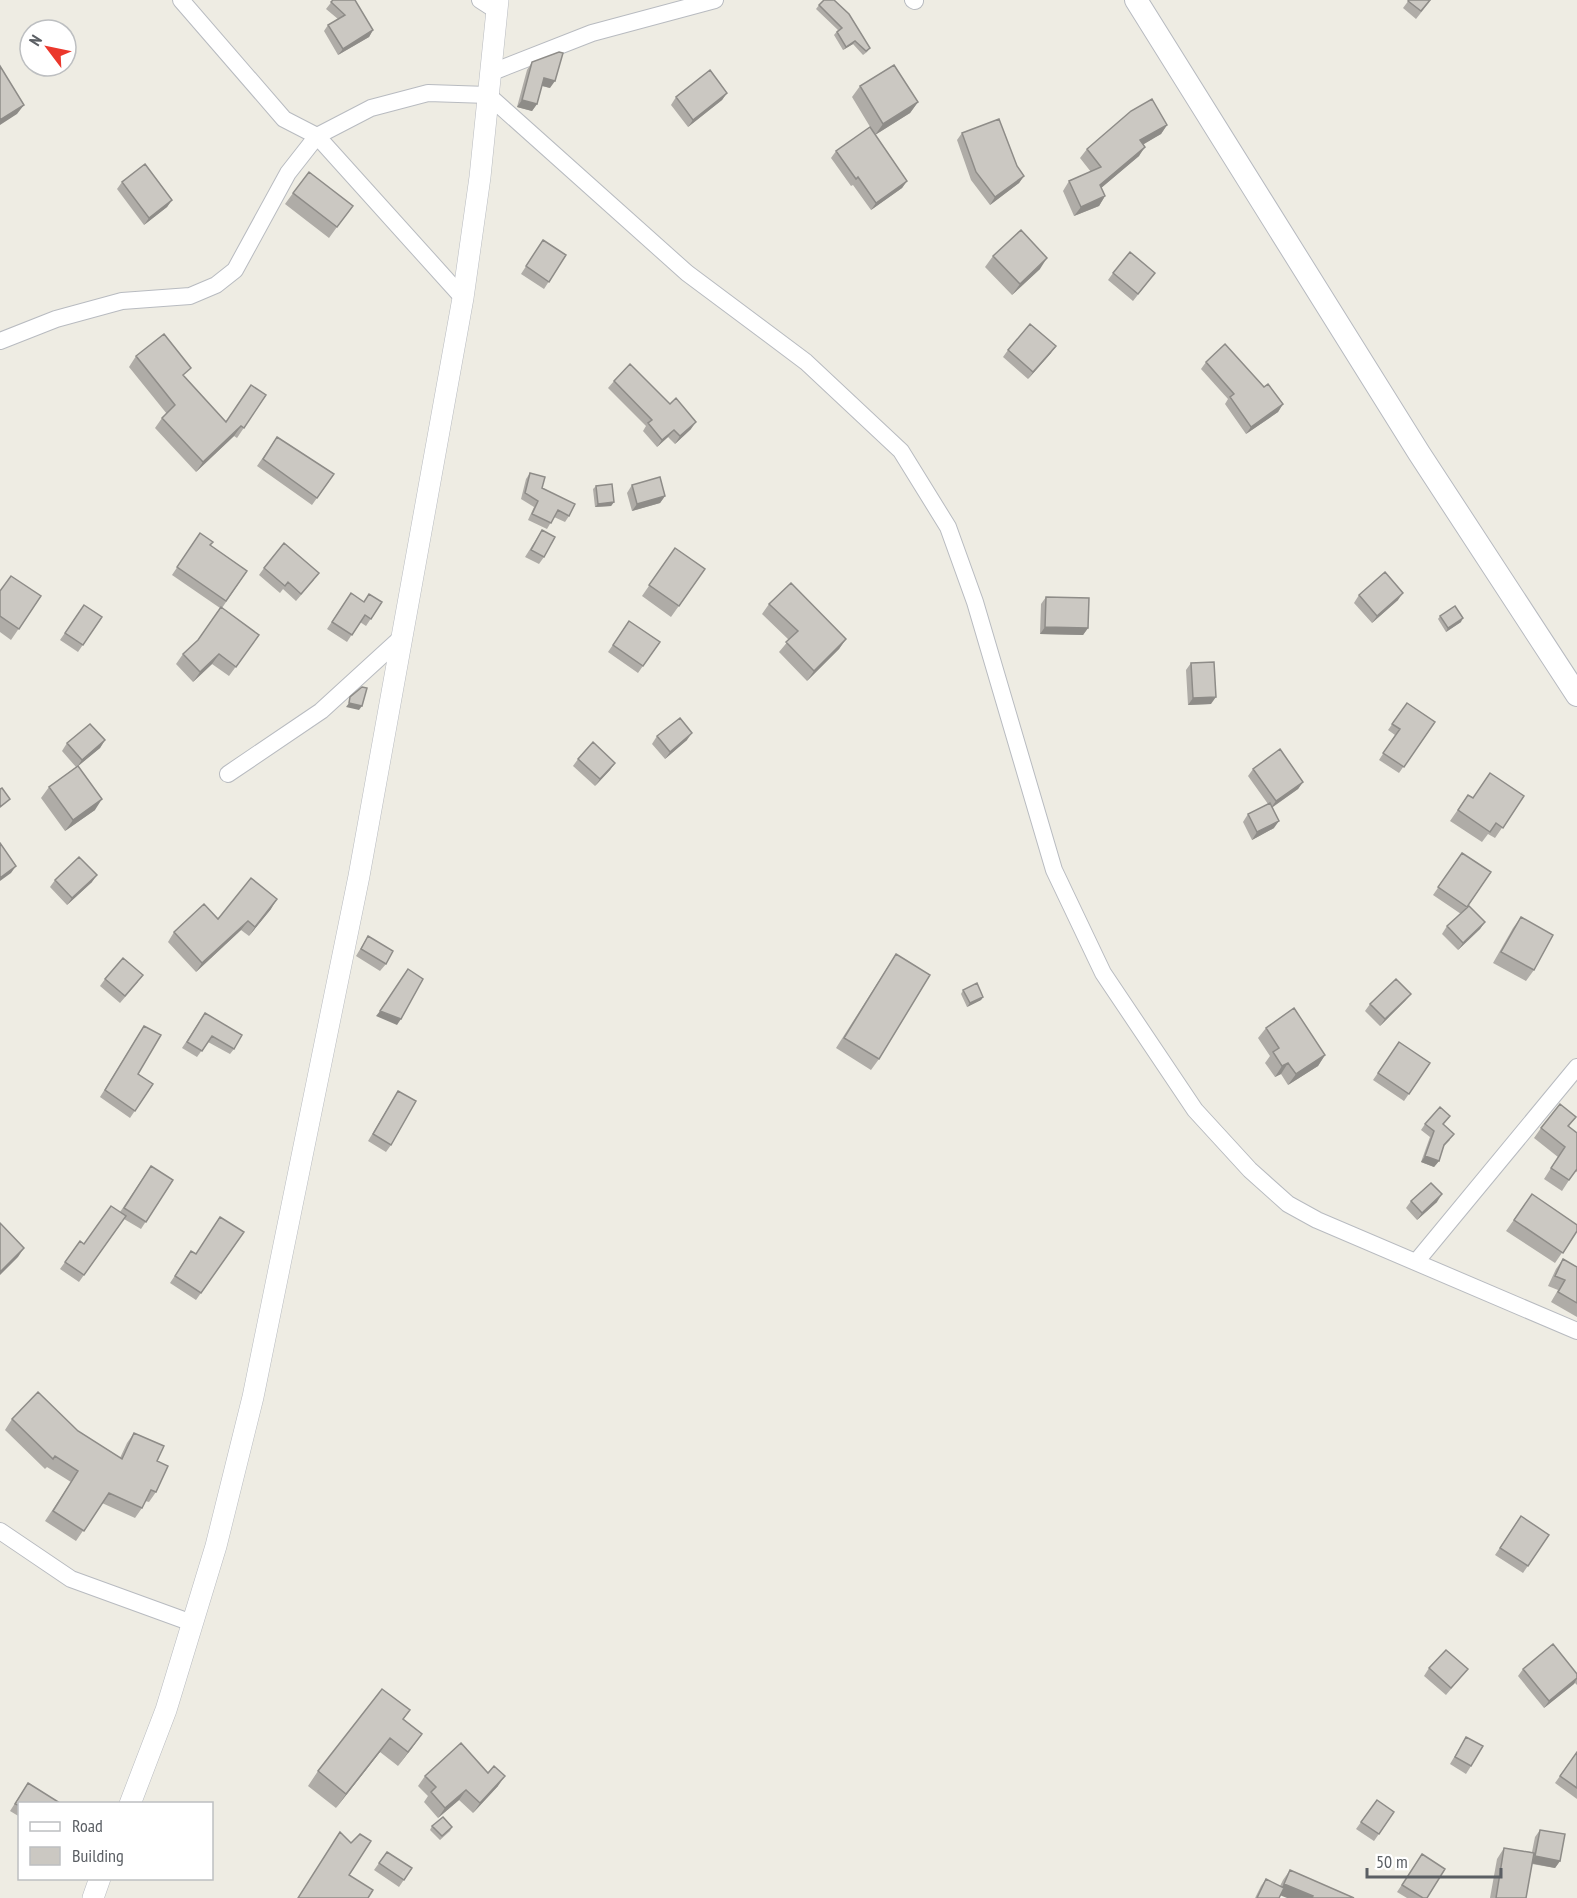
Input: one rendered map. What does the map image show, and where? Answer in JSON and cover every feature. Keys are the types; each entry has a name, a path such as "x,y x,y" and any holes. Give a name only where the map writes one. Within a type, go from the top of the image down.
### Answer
{"main road":[{"path":"1136,0 1419,453 1577,695"}],"street":[{"path":"181,0 284,119 317,136 463,298"},
{"path":"490,73 592,33 715,0"},
{"path":"130,1802 166,1710 216,1546 253,1397 357,888 463,298 488,95 492,4"},
{"path":"0,340 56,319 122,301 190,296 216,285 235,270 288,173 317,136 371,108 428,93 488,95 687,273 806,362 901,452 948,527 975,602 1054,870 1103,973 1195,1110 1250,1170 1288,1204 1317,1220 1577,1331"},
{"path":"228,774 321,711 402,637"},
{"path":"1416,1262 1577,1067"},
{"path":"0,1531 71,1579 192,1623"},
{"path":"93,1898 99,1880"}],"building":[{"path":"333,0 355,0 373,30 343,49 328,25 345,15 331,2"},
{"path":"824,0 834,0 849,14 870,48 866,51 855,41 846,47 837,32 842,28 819,5"},
{"path":"1409,0 1430,0 1421,11"},
{"path":"559,52 563,53 555,81 544,78 537,104 522,100 532,62"},
{"path":"894,65 918,102 883,124 860,86"},
{"path":"0,66 24,105 0,120"},
{"path":"710,70 727,93 693,120 676,97"},
{"path":"1152,99 1167,125 1140,140 1145,147 1100,185 1105,196 1081,207 1069,181 1101,167 1087,149 1131,111"},
{"path":"999,119 1017,166 1024,176 995,197 976,172 962,133"},
{"path":"870,127 907,181 876,203 836,151"},
{"path":"145,164 172,200 149,218 122,182"},
{"path":"309,172 353,206 337,227 293,193"},
{"path":"1021,230 1047,258 1020,284 993,256"},
{"path":"543,240 566,255 549,282 526,266"},
{"path":"1130,252 1155,273 1138,294 1113,273"},
{"path":"1030,324 1056,346 1033,372 1008,350"},
{"path":"164,334 191,368 183,375 226,422 251,385 266,395 244,428 241,426 203,462 162,418 175,405 136,356"},
{"path":"1225,344 1264,387 1268,384 1283,404 1251,427 1230,397 1234,394 1206,362"},
{"path":"630,364 670,404 676,398 696,422 680,436 674,430 662,440 648,423 652,420 614,381"},
{"path":"277,437 334,474 317,498 263,459"},
{"path":"530,473 545,477 542,488 575,504 569,516 558,510 551,523 532,514 538,501 525,493"},
{"path":"660,477 665,496 637,504 632,485"},
{"path":"612,484 614,502 598,504 596,486"},
{"path":"542,530 555,537 544,557 531,550"},
{"path":"200,533 213,542 210,545 247,571 226,601 177,567"},
{"path":"284,543 319,573 301,594 288,582 285,586 264,568"},
{"path":"675,548 705,569 679,606 649,585"},
{"path":"1385,572 1403,593 1377,616 1359,595"},
{"path":"11,576 41,596 19,629 0,616 0,591"},
{"path":"791,583 846,639 814,671 786,642 798,631 769,604"},
{"path":"351,593 364,602 369,594 382,602 371,619 365,615 352,635 332,622"},
{"path":"1046,597 1089,598 1088,628 1045,627"},
{"path":"84,605 102,617 83,645 65,633"},
{"path":"1455,606 1463,618 1448,628 1440,616"},
{"path":"221,607 259,635 236,667 219,654 200,672 183,654 198,640"},
{"path":"629,621 660,642 643,666 613,645"},
{"path":"1214,662 1216,697 1193,698 1191,663"},
{"path":"362,687 367,688 362,706 349,703 350,697"},
{"path":"1407,703 1435,722 1404,767 1383,753 1400,729 1392,724"},
{"path":"680,718 692,733 670,752 657,736"},
{"path":"90,724 105,740 82,760 67,743"},
{"path":"593,742 615,763 600,779 578,759"},
{"path":"1280,749 1303,782 1276,801 1253,769"},
{"path":"78,766 102,799 73,820 49,787"},
{"path":"1490,773 1524,796 1503,828 1496,823 1490,832 1458,810 1468,795 1473,798"},
{"path":"2,788 10,799 0,807 0,789"},
{"path":"1270,803 1279,821 1257,832 1248,814"},
{"path":"0,843 16,866 0,878"},
{"path":"1462,853 1491,872 1467,907 1438,887"},
{"path":"79,857 97,875 72,898 55,880"},
{"path":"251,878 277,899 255,927 248,921 202,963 174,932 204,904 218,919"},
{"path":"1469,906 1485,922 1463,943 1447,926"},
{"path":"1521,917 1553,935 1534,970 1501,952"},
{"path":"368,936 393,951 386,964 361,949"},
{"path":"896,954 930,975 879,1059 844,1038"},
{"path":"123,958 143,975 125,996 105,979"},
{"path":"408,969 423,979 401,1019 380,1011"},
{"path":"1396,979 1411,994 1385,1019 1370,1004"},
{"path":"977,983 983,997 970,1003 963,990"},
{"path":"1294,1008 1325,1055 1296,1074 1288,1063 1282,1066 1273,1052 1279,1048 1266,1028"},
{"path":"205,1013 242,1035 234,1049 212,1036 202,1051 187,1042"},
{"path":"144,1026 161,1035 138,1074 153,1084 135,1111 105,1090"},
{"path":"1399,1042 1430,1063 1409,1094 1378,1073"},
{"path":"398,1091 416,1101 391,1145 373,1134"},
{"path":"1560,1104 1576,1117 1568,1126 1577,1133 1577,1169 1569,1180 1551,1168 1565,1147 1541,1128"},
{"path":"1440,1107 1450,1116 1443,1124 1454,1134 1444,1145 1439,1161 1425,1156 1434,1131 1425,1124"},
{"path":"151,1166 173,1180 146,1222 124,1208"},
{"path":"1431,1183 1442,1194 1422,1213 1411,1201"},
{"path":"1532,1194 1577,1225 1577,1231 1563,1253 1514,1220"},
{"path":"111,1206 126,1216 84,1275 65,1262 80,1241 84,1244"},
{"path":"220,1217 244,1232 201,1293 175,1276 191,1251 196,1254"},
{"path":"0,1223 24,1248 0,1272"},
{"path":"1563,1259 1577,1267 1577,1303 1558,1292 1565,1280 1555,1276"},
{"path":"38,1392 78,1431 122,1459 134,1433 164,1446 157,1461 168,1466 156,1492 151,1490 142,1508 109,1493 84,1531 53,1511 78,1471 55,1456 53,1459 12,1419"},
{"path":"1521,1516 1549,1535 1528,1566 1500,1548"},
{"path":"1553,1644 1577,1674 1577,1678 1549,1701 1523,1669"},
{"path":"1446,1650 1468,1669 1451,1688 1429,1668"},
{"path":"382,1689 410,1710 403,1719 422,1734 408,1752 390,1738 346,1794 318,1771"},
{"path":"1466,1737 1483,1746 1471,1766 1455,1757"},
{"path":"461,1743 488,1773 494,1766 505,1776 480,1803 466,1790 445,1808 431,1792 436,1787 425,1776"},
{"path":"1577,1752 1577,1788 1560,1776"},
{"path":"28,1783 58,1802 18,1802 18,1805 15,1804"},
{"path":"1377,1800 1394,1812 1379,1834 1361,1822"},
{"path":"443,1817 452,1827 442,1836 432,1826"},
{"path":"1540,1830 1565,1834 1560,1861 1535,1856"},
{"path":"340,1832 351,1843 360,1834 371,1841 349,1875 373,1890 368,1898 298,1898"},
{"path":"1504,1848 1534,1853 1526,1898 1496,1898"},
{"path":"387,1852 412,1868 404,1880 379,1863"},
{"path":"1422,1854 1445,1869 1427,1898 1423,1898 1402,1885"},
{"path":"1290,1870 1354,1898 1312,1898 1313,1896 1284,1884"},
{"path":"1266,1879 1284,1888 1279,1898 1257,1898"}]}
